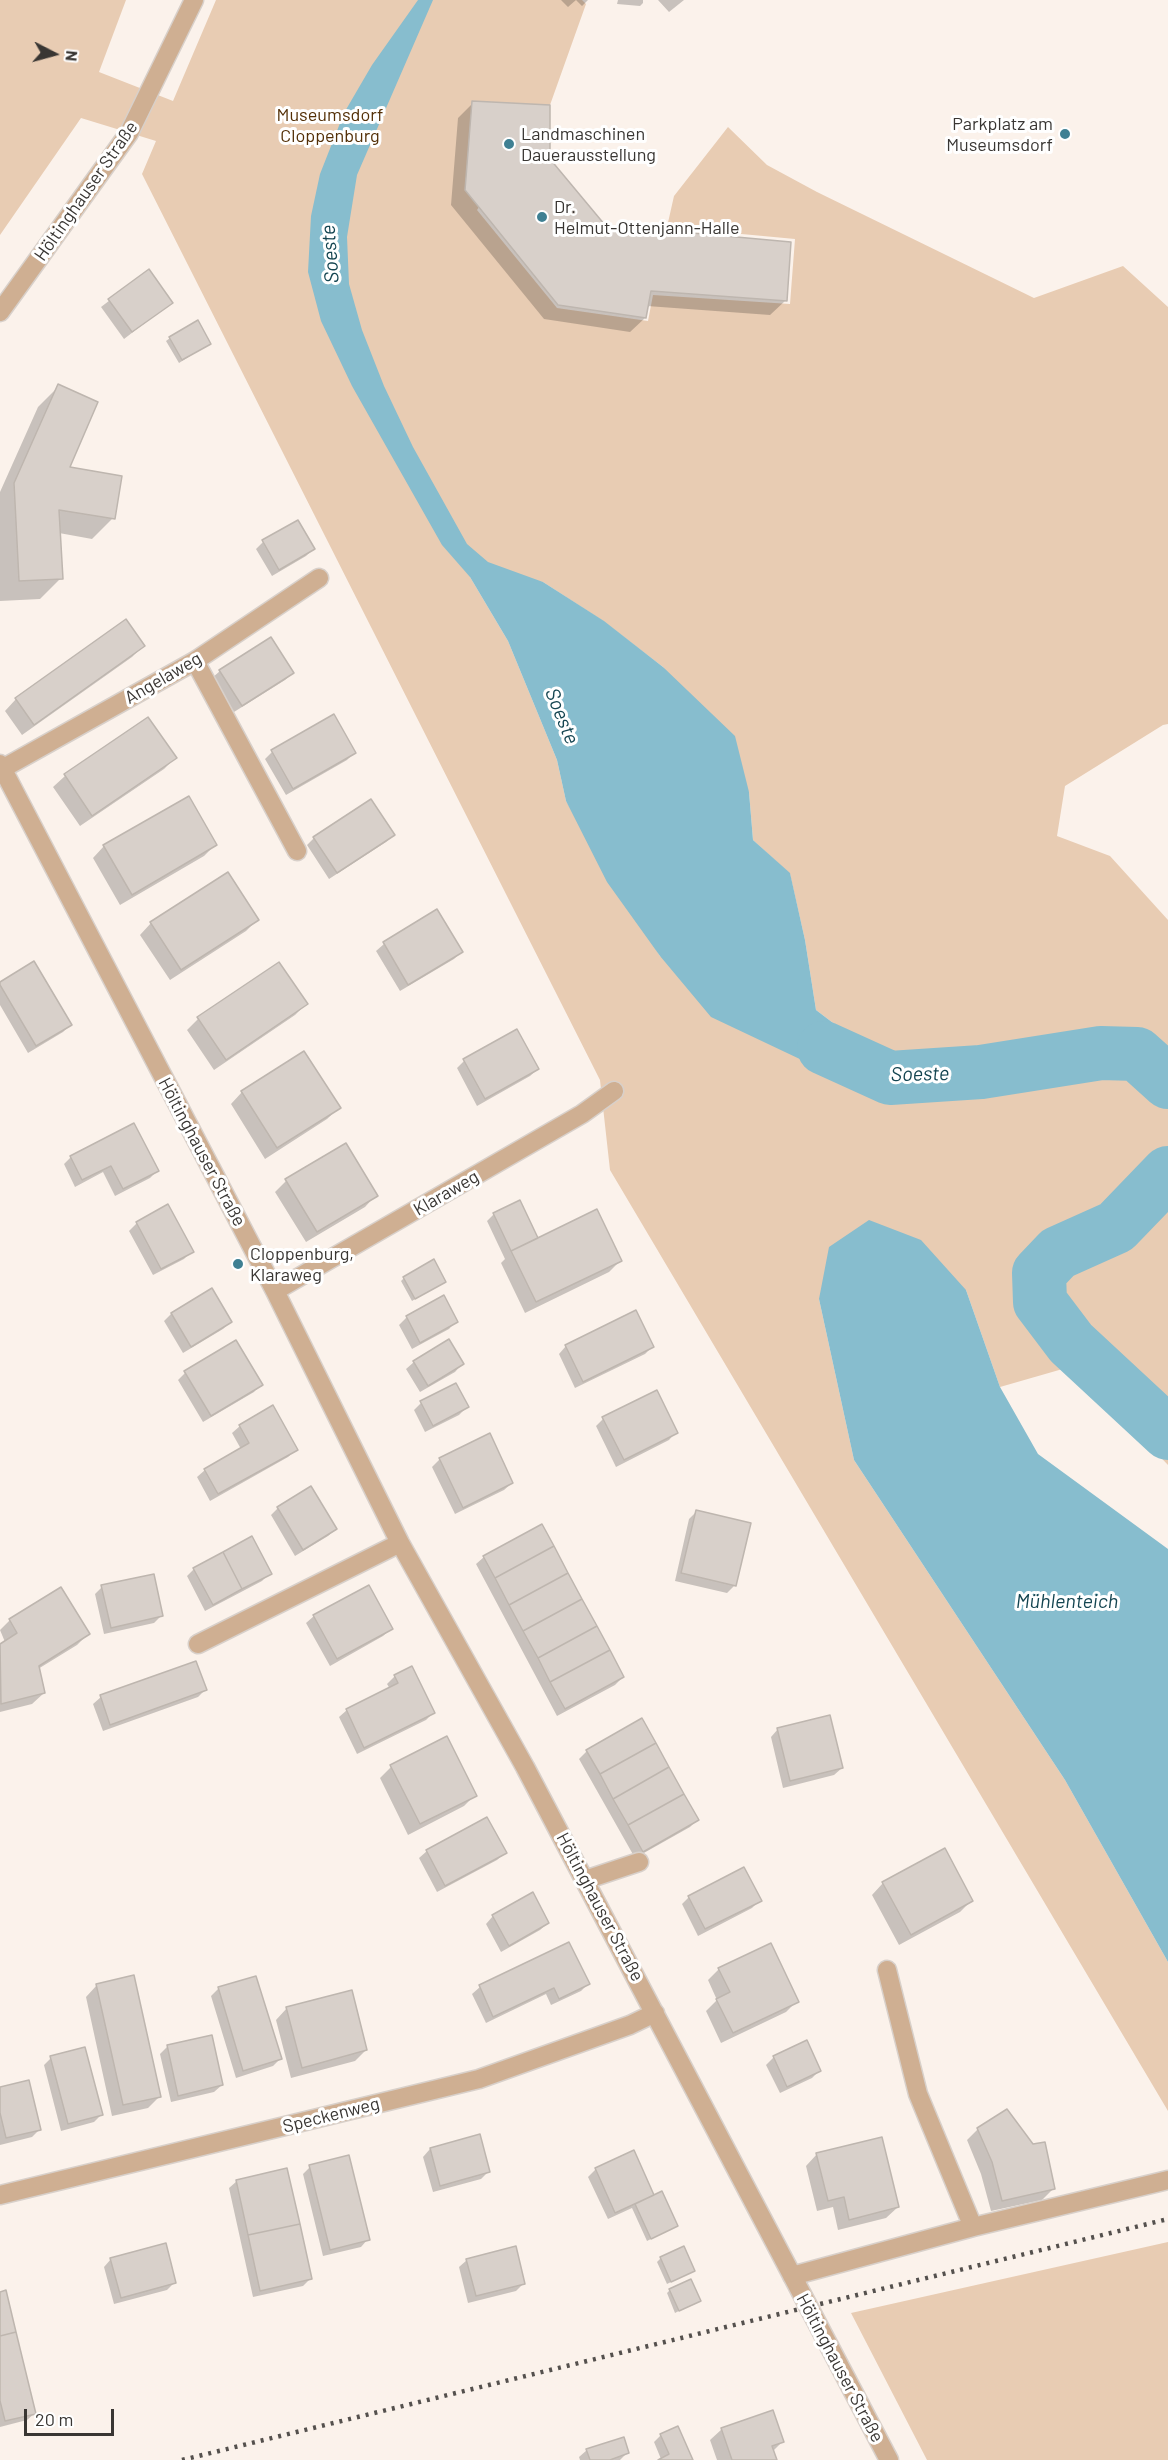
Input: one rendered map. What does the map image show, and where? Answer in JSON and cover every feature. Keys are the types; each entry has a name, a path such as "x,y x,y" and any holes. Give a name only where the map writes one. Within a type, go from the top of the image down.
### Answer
{"street":[{"name":"Höltinghauser Straße","path":"0,312 129,133 194,0"},
{"name":"Angelaweg","path":"1,767 195,661 319,578"},
{"path":"195,661 297,850"},
{"name":"Höltinghauser Straße","path":"1,767 275,1291 400,1543 525,1767 889,2460"},
{"name":"Klaraweg","path":"275,1291 572,1120 614,1091"},
{"path":"198,1644 400,1543"},
{"path":"585,1880 639,1862"},
{"path":"887,1970 918,2094 973,2227"},
{"name":"Speckenweg","path":"0,2195 479,2079 630,2025 656,2013"},
{"name":"Höltinghauser Straße","path":"792,2276 973,2227 1168,2180"}],"green space":[{"name":"Museumsdorf Cloppenburg","path":"0,0 126,0 99,72 173,101 216,0 582,0 586,4 550,105 477,210 557,308 648,321 653,295 790,304 795,239 667,227 674,196 728,127 767,165 817,192 1034,298 1123,266 1168,307 1168,724 1065,786 1057,836 1110,856 1168,920 1168,1465 1073,1366 1000,1387 966,1290 819,1299 854,1460 1065,1780 1168,1962 1168,2111 610,1170 600,1080 142,174 156,141 81,118 0,235","holes":["470,577 543,582 603,621 663,667 749,792 753,840 790,874 805,940 816,1010 891,1067 660,956 566,801 557,760 508,641"]},
{"path":"1168,2242 1168,2460 927,2460 851,2313"}],"water":[{"path":"418,0 433,0 357,175 347,237 349,284 362,330 384,386 413,447 467,544 488,562 543,582 604,621 663,667 735,736 749,792 753,840 790,873 805,940 816,1010 891,1067 890,1078 884,1087 823,1070 711,1017 660,956 607,882 566,801 557,760 508,641 470,577 442,545 352,386 321,321 308,272 311,216 320,174 344,113 372,65"},
{"name":"Mühlenteich","path":"869,1220 921,1240 966,1290 1000,1387 1038,1454 1168,1549 1168,1962 1065,1780 854,1460 819,1299 829,1247"}],"building":[{"name":"Dr. Helmut-Ottenjann-Halle","path":"472,101 550,105 550,159 605,225 791,242 787,301 651,291 646,318 558,305 465,190"},
{"path":"149,269 173,303 132,332 108,299"},
{"path":"198,320 211,344 182,360 169,337"},
{"path":"58,384 98,402 70,467 122,476 115,519 59,510 63,579 19,581 14,483"},
{"path":"298,520 315,549 279,570 262,540"},
{"path":"126,619 145,646 34,725 15,698"},
{"path":"271,637 294,673 242,706 219,670"},
{"path":"334,714 356,753 293,789 271,750"},
{"path":"148,717 177,758 92,816 64,774"},
{"path":"189,796 217,845 132,895 103,845"},
{"path":"371,799 395,835 337,873 313,837"},
{"path":"228,872 259,920 181,970 150,922"},
{"path":"437,909 463,952 408,985 383,942"},
{"path":"34,961 72,1025 36,1046 0,985 0,982"},
{"path":"279,962 308,1004 226,1060 197,1017"},
{"path":"517,1029 539,1069 485,1099 463,1059"},
{"path":"304,1051 341,1108 277,1148 241,1091"},
{"path":"134,1123 159,1171 123,1189 111,1166 82,1180 70,1156"},
{"path":"346,1143 378,1196 317,1232 285,1179"},
{"path":"520,1200 538,1238 511,1251 493,1213"},
{"path":"168,1204 194,1252 161,1269 136,1222"},
{"path":"597,1209 622,1261 536,1302 511,1251"},
{"path":"434,1259 446,1282 415,1299 403,1277"},
{"path":"212,1288 232,1322 191,1347 171,1313"},
{"path":"444,1295 458,1322 420,1343 406,1316"},
{"path":"636,1310 654,1347 583,1382 565,1345"},
{"path":"449,1339 464,1364 428,1386 413,1361"},
{"path":"236,1340 263,1385 211,1416 184,1371"},
{"path":"456,1383 469,1407 433,1426 420,1401"},
{"path":"657,1390 678,1433 624,1460 602,1417"},
{"path":"273,1405 298,1450 218,1494 204,1469 249,1443 239,1425"},
{"path":"490,1433 513,1483 463,1508 439,1458"},
{"path":"311,1486 337,1529 303,1550 277,1507"},
{"path":"696,1510 751,1523 736,1586 681,1573"},
{"path":"542,1524 554,1546 495,1578 483,1556"},
{"path":"252,1536 272,1574 242,1589 223,1552"},
{"path":"554,1546 568,1573 509,1605 495,1578"},
{"path":"223,1552 242,1589 213,1605 193,1568"},
{"path":"568,1573 582,1599 523,1631 509,1605"},
{"path":"154,1574 163,1616 111,1628 101,1585"},
{"path":"369,1585 393,1629 337,1659 313,1615"},
{"path":"61,1587 90,1634 39,1666 45,1693 1,1704 0,1644 17,1633 9,1619"},
{"path":"582,1599 597,1626 538,1658 523,1631"},
{"path":"597,1626 610,1650 550,1682 538,1658"},
{"path":"610,1650 624,1677 565,1709 550,1682"},
{"path":"196,1661 207,1690 110,1725 100,1695"},
{"path":"412,1666 435,1713 364,1748 346,1709 398,1683 394,1675"},
{"path":"830,1715 843,1768 790,1781 777,1728"},
{"path":"642,1718 656,1743 600,1774 586,1750"},
{"path":"447,1736 477,1796 420,1824 390,1765"},
{"path":"656,1743 669,1767 613,1799 600,1774"},
{"path":"669,1767 684,1794 628,1825 613,1799"},
{"path":"684,1794 699,1820 643,1852 628,1825"},
{"path":"487,1817 507,1853 445,1886 426,1850"},
{"path":"945,1848 973,1901 911,1935 882,1882"},
{"path":"744,1867 762,1901 705,1929 688,1896"},
{"path":"533,1892 549,1923 509,1946 492,1915"},
{"path":"569,1942 590,1984 559,1999 554,1988 493,2017 479,1985"},
{"path":"771,1943 799,2002 733,2033 716,1999 730,1992 718,1968"},
{"path":"134,1975 161,2097 123,2105 96,1984"},
{"path":"256,1976 282,2059 243,2071 218,1987"},
{"path":"352,1990 367,2050 302,2068 286,2007"},
{"path":"212,2035 223,2085 178,2096 167,2045"},
{"path":"807,2040 821,2071 787,2087 773,2056"},
{"path":"85,2047 103,2115 68,2124 50,2056"},
{"path":"29,2080 41,2130 6,2138 0,2113 0,2087"},
{"path":"1007,2109 1033,2144 1045,2142 1055,2189 1002,2201 992,2162 977,2128"},
{"path":"480,2134 490,2172 440,2186 430,2148"},
{"path":"882,2137 899,2207 849,2220 844,2197 828,2201 816,2153"},
{"path":"634,2150 654,2195 615,2213 595,2168"},
{"path":"349,2155 370,2240 330,2250 309,2165"},
{"path":"287,2168 300,2224 248,2235 236,2180"},
{"path":"662,2191 678,2226 651,2239 635,2204"},
{"path":"300,2224 312,2279 260,2291 248,2235"},
{"path":"166,2243 176,2283 121,2298 110,2258"},
{"path":"516,2246 525,2284 476,2296 466,2259"},
{"path":"684,2246 695,2271 671,2282 660,2257"},
{"path":"691,2279 701,2301 679,2311 669,2289"},
{"path":"6,2290 16,2332 0,2336 0,2292"},
{"path":"16,2332 36,2414 5,2421 0,2401 0,2336"},
{"path":"773,2410 784,2442 772,2446 777,2460 732,2460 721,2428"},
{"path":"678,2426 693,2460 658,2460 669,2454 660,2434"},
{"path":"624,2437 629,2453 610,2460 590,2460 586,2449"}],"waterway":[{"name":"Soeste","path":"824,1048 890,1078 981,1072 1101,1053 1137,1054 1168,1082"},
{"name":"Soeste","path":"1168,1173 1116,1227 1058,1253 1039,1273 1040,1302 1071,1343 1168,1433"}],"railway":[{"path":"182,2460 1168,2219"}],"place":[{"name":"Parkplatz am Museumsdorf","path":"1065,134"},
{"name":"Landmaschinen Dauerausstellung","path":"509,144"},
{"name":"Dr. Helmut-Ottenjann-Halle","path":"542,217"},
{"name":"Cloppenburg, Klaraweg","path":"238,1264"}]}
